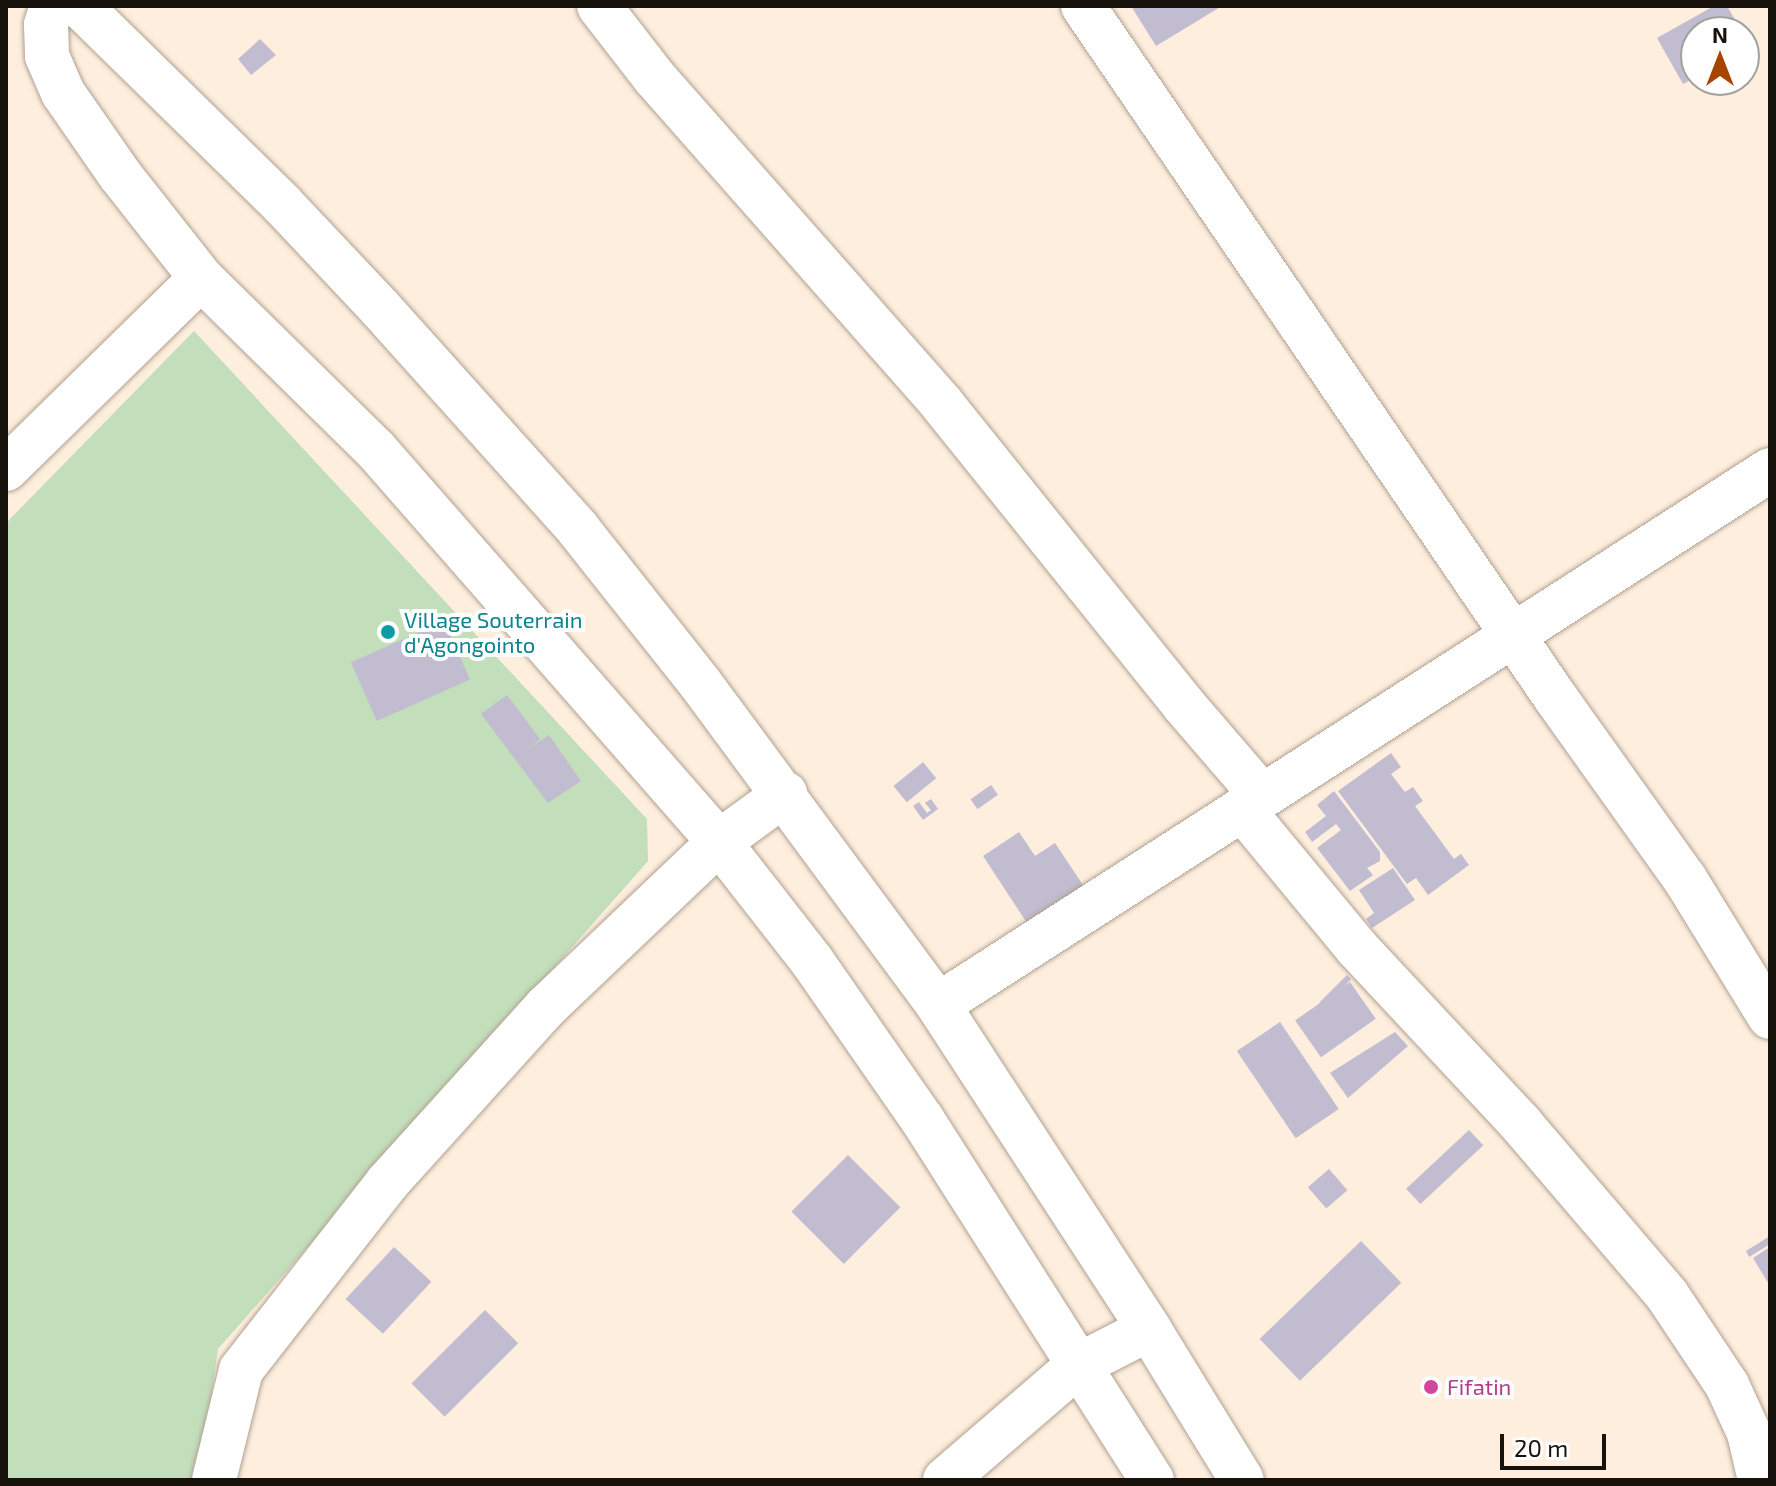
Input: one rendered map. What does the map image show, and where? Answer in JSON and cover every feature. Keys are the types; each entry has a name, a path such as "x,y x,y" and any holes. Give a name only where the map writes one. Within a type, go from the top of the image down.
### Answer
{"street":[{"path":"52,6 46,25 47,56 63,93 120,175 201,278 376,450 719,842 812,961 922,1119 1152,1480"},
{"path":"80,6 283,205 546,494 785,794 938,1005 1149,1329 1242,1480"},
{"path":"599,6 654,77 942,404 1173,692 1357,948 1521,1124 1667,1295 1727,1385 1749,1433 1760,1480"},
{"path":"1083,6 1512,633 1685,879 1770,1017"},
{"path":"6,469 201,278"},
{"path":"938,1005 1512,633 1770,470"},
{"path":"214,1480 241,1370 387,1183 546,1007 719,842 785,794"},
{"path":"945,1480 1077,1366 1149,1329"}],"green space":[{"path":"194,331 647,819 648,861 218,1349 199,1480 6,1480 6,523"}],"building":[{"path":"1131,6 1222,6 1156,46"},
{"path":"1714,6 1727,6 1733,16 1696,16"},
{"path":"1680,25 1680,79 1657,38"},
{"path":"260,39 276,55 251,75 238,59"},
{"path":"444,621 470,679 377,721 351,662"},
{"path":"507,695 540,739 528,749 549,735 581,781 548,803 481,714"},
{"path":"1391,753 1401,767 1391,774 1405,792 1413,787 1423,801 1415,806 1454,859 1461,854 1469,865 1428,895 1416,878 1407,884 1338,791"},
{"path":"923,762 936,778 907,802 893,786"},
{"path":"991,785 998,795 977,809 971,799"},
{"path":"1334,791 1380,852 1380,861 1367,868 1373,875 1350,891 1317,848 1341,830 1336,824 1312,842 1305,832 1326,816 1317,805"},
{"path":"931,799 938,809 923,820 913,806 919,802 927,813 931,810 925,803"},
{"path":"1019,832 1035,856 1055,843 1085,888 1029,926 983,856"},
{"path":"1393,868 1415,900 1372,928 1366,919 1374,913 1359,890"},
{"path":"1347,975 1351,979 1324,1007 1319,1003"},
{"path":"1350,982 1376,1019 1321,1057 1295,1020"},
{"path":"1280,1022 1339,1109 1296,1138 1237,1051"},
{"path":"1395,1032 1408,1046 1348,1098 1330,1073"},
{"path":"1469,1130 1483,1145 1420,1204 1406,1189"},
{"path":"848,1155 900,1207 844,1264 791,1212"},
{"path":"1329,1169 1347,1190 1326,1209 1308,1187"},
{"path":"1770,1236 1770,1244 1749,1257 1746,1251"},
{"path":"1361,1241 1401,1283 1300,1381 1260,1339"},
{"path":"394,1247 431,1282 383,1334 346,1299"},
{"path":"1770,1247 1770,1286 1753,1258"},
{"path":"485,1310 518,1343 445,1417 411,1384"}],"place":[{"name":"Village Souterrain d'Agongointo","path":"388,632"},
{"name":"Fifatin","path":"1431,1387"}]}
